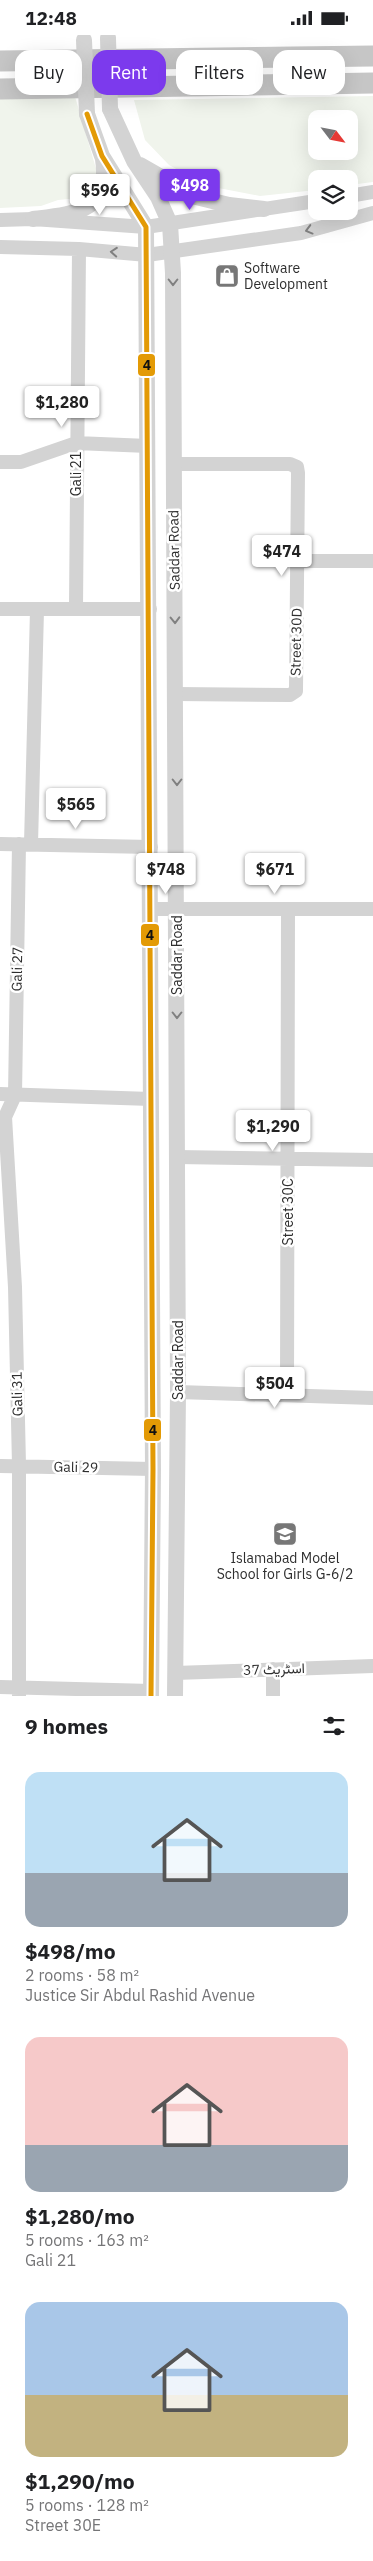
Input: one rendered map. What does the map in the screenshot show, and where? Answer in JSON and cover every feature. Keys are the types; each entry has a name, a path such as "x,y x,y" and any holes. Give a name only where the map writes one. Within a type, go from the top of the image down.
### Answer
{"main road":[{"path":"0,61 373,56"},
{"path":"0,89 373,83"}],"street":[{"name":"Saddar Road","path":"107,37 110,109 134,161 158,197 170,224 174,464 177,909 178,1392 175,1696"},
{"name":"Saddar Road","path":"83,38 88,114 102,156 146,227 151,847 153,1469 151,1694"},
{"path":"0,220 33,219 74,214 94,201 104,184 102,156"},
{"path":"134,161 196,197 229,205 264,209"},
{"path":"358,194 373,192"},
{"path":"33,219 146,227 308,202"},
{"path":"0,247 79,249 147,255 301,233 373,213"},
{"name":"Gali 21","path":"76,608 79,249"},
{"path":"0,462 21,462 76,443 148,446"},
{"name":"Street 30D","path":"174,464 290,465 297,467 296,691 293,695 176,694"},
{"path":"297,561 373,561"},
{"path":"0,609 150,609"},
{"name":"Gali 27","path":"15,1095 37,610"},
{"path":"0,844 151,847"},
{"path":"151,909 373,909"},
{"name":"Street 30C","path":"287,1395 288,909"},
{"path":"0,1094 151,1099"},
{"name":"Gali 31","path":"15,1095 5,1117 15,1287 19,1465 19,1691"},
{"path":"177,1157 373,1160"},
{"path":"178,1392 373,1398"},
{"name":"Gali 29","path":"0,1466 153,1469"},
{"name":"اسٹریٹ 37","path":"175,1673 373,1666"},
{"path":"272,1696 273,1669"},
{"path":"0,1687 19,1691 151,1694"}],"shaded area":[{"path":"0,93 15,93 15,95 75,95 99,179 91,197 58,200 41,206 0,208"},
{"path":"373,96 373,182 358,184 358,170 308,170 308,191 260,196 208,186 169,165 145,140 134,100"}],"transit line":[{"name":"4","path":"87,114 102,156 146,227 153,1469 151,1696"}],"place":[{"name":"Software Development","path":"227,276"},
{"name":"Islamabad Model School for Girls G-6/2","path":"285,1534"}]}
